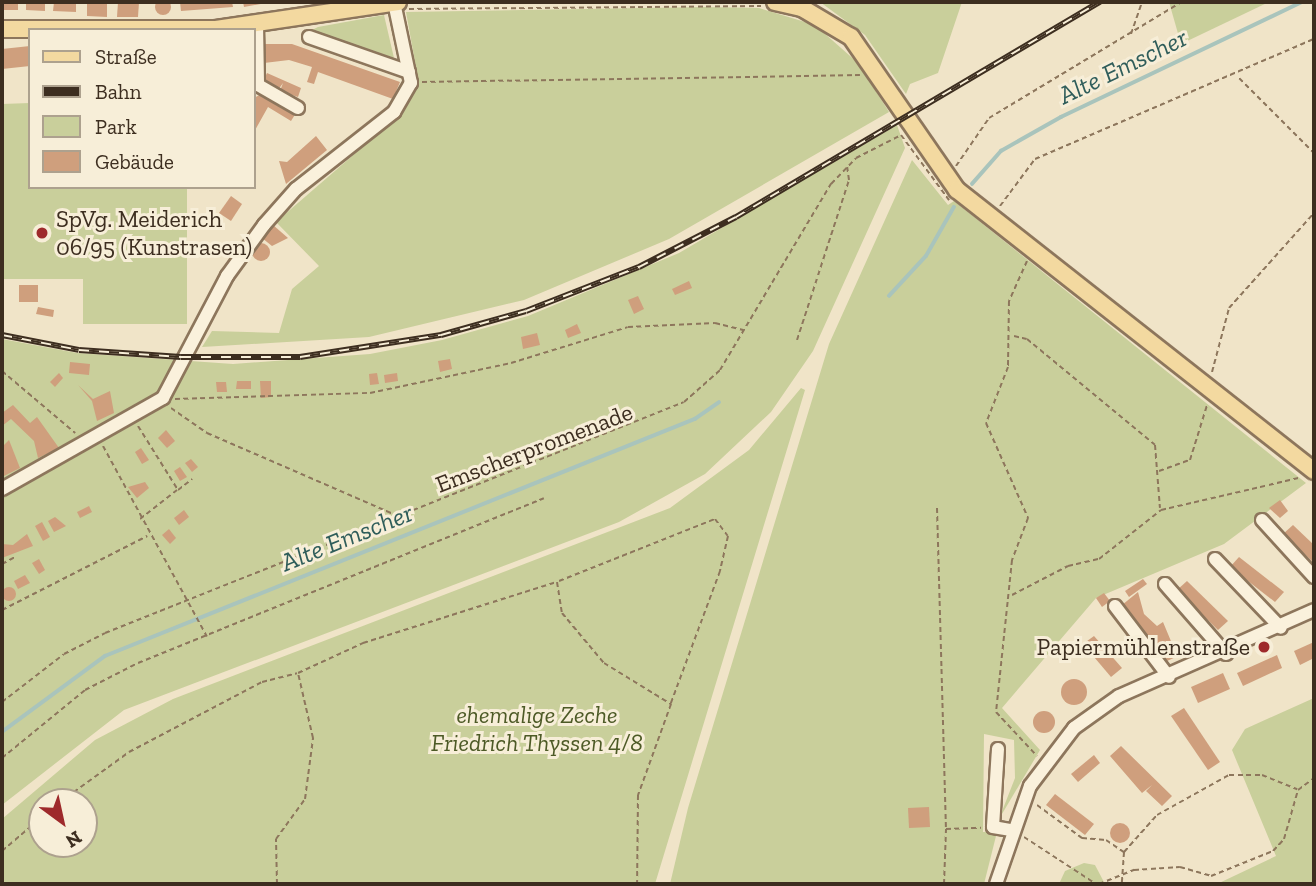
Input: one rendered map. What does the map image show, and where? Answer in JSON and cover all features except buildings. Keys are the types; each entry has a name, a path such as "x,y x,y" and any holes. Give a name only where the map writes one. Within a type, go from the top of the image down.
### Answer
{"main road":[{"path":"66,28 257,25 400,4"},
{"path":"772,4 802,8 851,37 957,190 1309,474"},
{"path":"2,29 28,29"}],"street":[{"path":"2,489 133,419 163,398 243,250 296,189 394,112 408,91 409,72 400,4"},
{"path":"257,25 258,85 298,108"},
{"path":"309,37 409,72"},
{"path":"1262,520 1314,577"},
{"path":"1215,559 1282,628"},
{"path":"1165,583 1226,654"},
{"path":"1115,606 1169,677"},
{"path":"996,884 1010,830 1025,796 1045,763 1097,709 1226,654 1314,610"},
{"path":"998,748 993,827 1010,830"}],"path":[{"path":"1131,35 1142,2"},
{"path":"951,172 989,118 1131,35 1181,2"},
{"path":"400,4 772,4"},
{"path":"997,210 1035,159 1238,76 1314,40"},
{"path":"419,82 858,73 866,80"},
{"path":"1238,76 1314,153"},
{"name":"Emscherpromenade","path":"2,702 84,643 188,599 666,413 711,380 847,165 901,135 947,201 952,197"},
{"path":"797,340 849,180 847,165"},
{"path":"1212,380 1218,332 1229,307 1314,213"},
{"path":"1027,260 1009,301 1013,336 986,423 1027,509 1012,560 1011,596 996,712 1045,763"},
{"path":"163,398 266,401 370,393 511,363 628,327 715,323 744,330"},
{"path":"1013,336 1027,339 1155,445 1161,510"},
{"path":"2,371 86,444"},
{"path":"163,398 177,416 207,433 401,517"},
{"path":"1158,471 1190,460 1208,403"},
{"path":"133,419 178,490"},
{"path":"103,446 148,535 191,603 208,638"},
{"path":"1011,596 1068,566 1100,559 1161,510 1309,474"},
{"path":"140,519 192,479"},
{"path":"2,758 85,690 544,498"},
{"path":"937,508 946,829 944,884"},
{"path":"79,788 129,752 262,682 298,673 363,643 557,582 715,519 728,536 720,571 638,795 637,884"},
{"path":"2,610 148,535"},
{"path":"2,564 15,557"},
{"path":"557,582 557,604 604,663 671,704"},
{"path":"277,884 276,838 305,799 313,738 298,673"},
{"path":"1122,884 1118,873 1124,852 1157,815 1229,775 1262,775 1297,790"},
{"path":"1010,830 1072,863 1097,884 1118,873 1180,867 1211,876 1273,851 1284,839 1297,790 1314,778"},
{"path":"1025,796 1082,838 1106,840 1124,852"},
{"path":"946,829 993,827"},
{"path":"2,851 28,829"}],"green space":[{"path":"820,2 962,2 938,73 910,84 906,94 865,35"},
{"path":"1169,2 1269,2 1181,44"},
{"path":"759,8 815,25 858,63 889,112 669,239 524,300 369,337 202,347 212,331 279,333 292,289 319,266 276,222 396,118 414,93 419,84 406,12"},
{"path":"384,15 394,58 312,30 318,27"},
{"path":"28,103 28,189 187,189 187,324 83,324 83,279 2,279 2,104"},
{"path":"897,125 905,148 813,351 771,412 705,474 619,522 124,710 2,805 2,339 77,353 233,364 370,354 442,340 528,316 679,253"},
{"path":"912,160 948,205 954,201 1306,483 1224,544 1096,598 1002,708 1040,750 999,819 1015,778 1014,740 984,734 983,832 997,832 984,884 670,884 688,808 829,344"},
{"name":"ehemalige Zeche Friedrich Thyssen 4/8","path":"801,388 805,390 655,884 2,884 2,819 28,797 28,858 98,858 98,788 38,788 95,740 173,699 670,508 749,450"},
{"path":"1314,698 1314,884 1217,884 1276,856 1232,750 1245,729"},
{"path":"1084,863 1095,865 1105,884 1059,884 1065,871"}],"waterway":[{"name":"Alte Emscher","path":"972,184 1001,151 1061,117 1302,2"},
{"name":"Alte Emscher","path":"889,296 926,256 954,207"},
{"name":"Alte Emscher","path":"2,732 105,656 695,419 719,402"}],"railway":[{"path":"2,335 79,350 181,357 300,357 441,335 526,311 639,267 736,217 1100,2"}],"place":[{"name":"SpVg. Meiderich 06/95 (Kunstrasen)","path":"42,233"},
{"name":"Papiermühlenstraße","path":"1264,647"}]}
